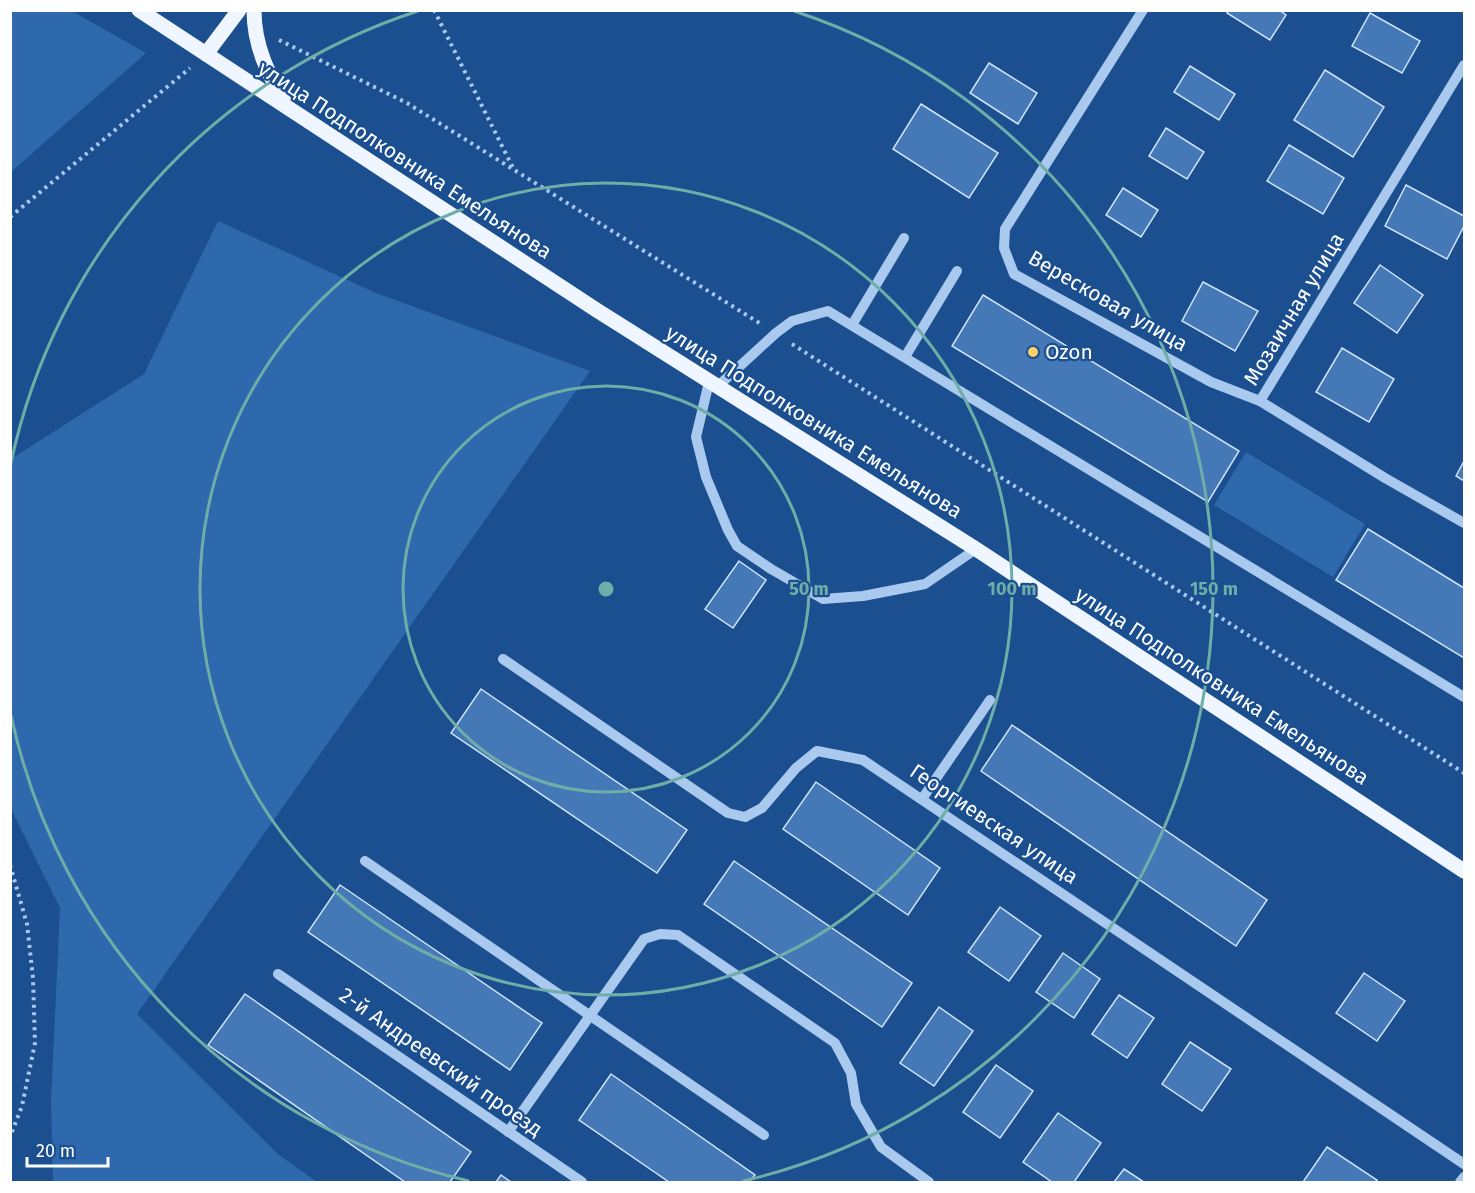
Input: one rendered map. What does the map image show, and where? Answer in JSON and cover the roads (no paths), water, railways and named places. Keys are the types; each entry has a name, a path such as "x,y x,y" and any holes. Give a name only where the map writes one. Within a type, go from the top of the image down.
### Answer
{"main road":[{"name":"улица Подполковника Емельянова","path":"139,10 588,305 976,549 1464,871"},
{"path":"206,54 239,10"},
{"path":"254,10 254,28 265,69 289,109"}],"street":[{"name":"Вересковая улица","path":"1143,10 1005,229 1004,248 1014,274 1211,382 1260,401"},
{"name":"Мозаичная улица","path":"1464,65 1260,401 1385,478 1464,523"},
{"path":"852,325 904,238"},
{"path":"905,357 957,271"},
{"path":"976,549 925,584 862,596 823,599 771,569 737,546 706,477 696,437 713,385 792,321 828,310 1464,697"},
{"name":"Георгиевская улица","path":"503,659 728,813 745,817 762,808 796,768 817,751 863,759 1464,1164"},
{"path":"922,799 990,700"},
{"path":"365,861 764,1135"},
{"path":"508,1132 645,939 660,934 678,935 834,1043 851,1073 856,1104 881,1148 929,1182"},
{"name":"2-й Андреевский проезд","path":"278,974 582,1182"},
{"path":"1460,1182 1464,1177"}],"place":[{"name":"Ozon","path":"1033,352"}]}
